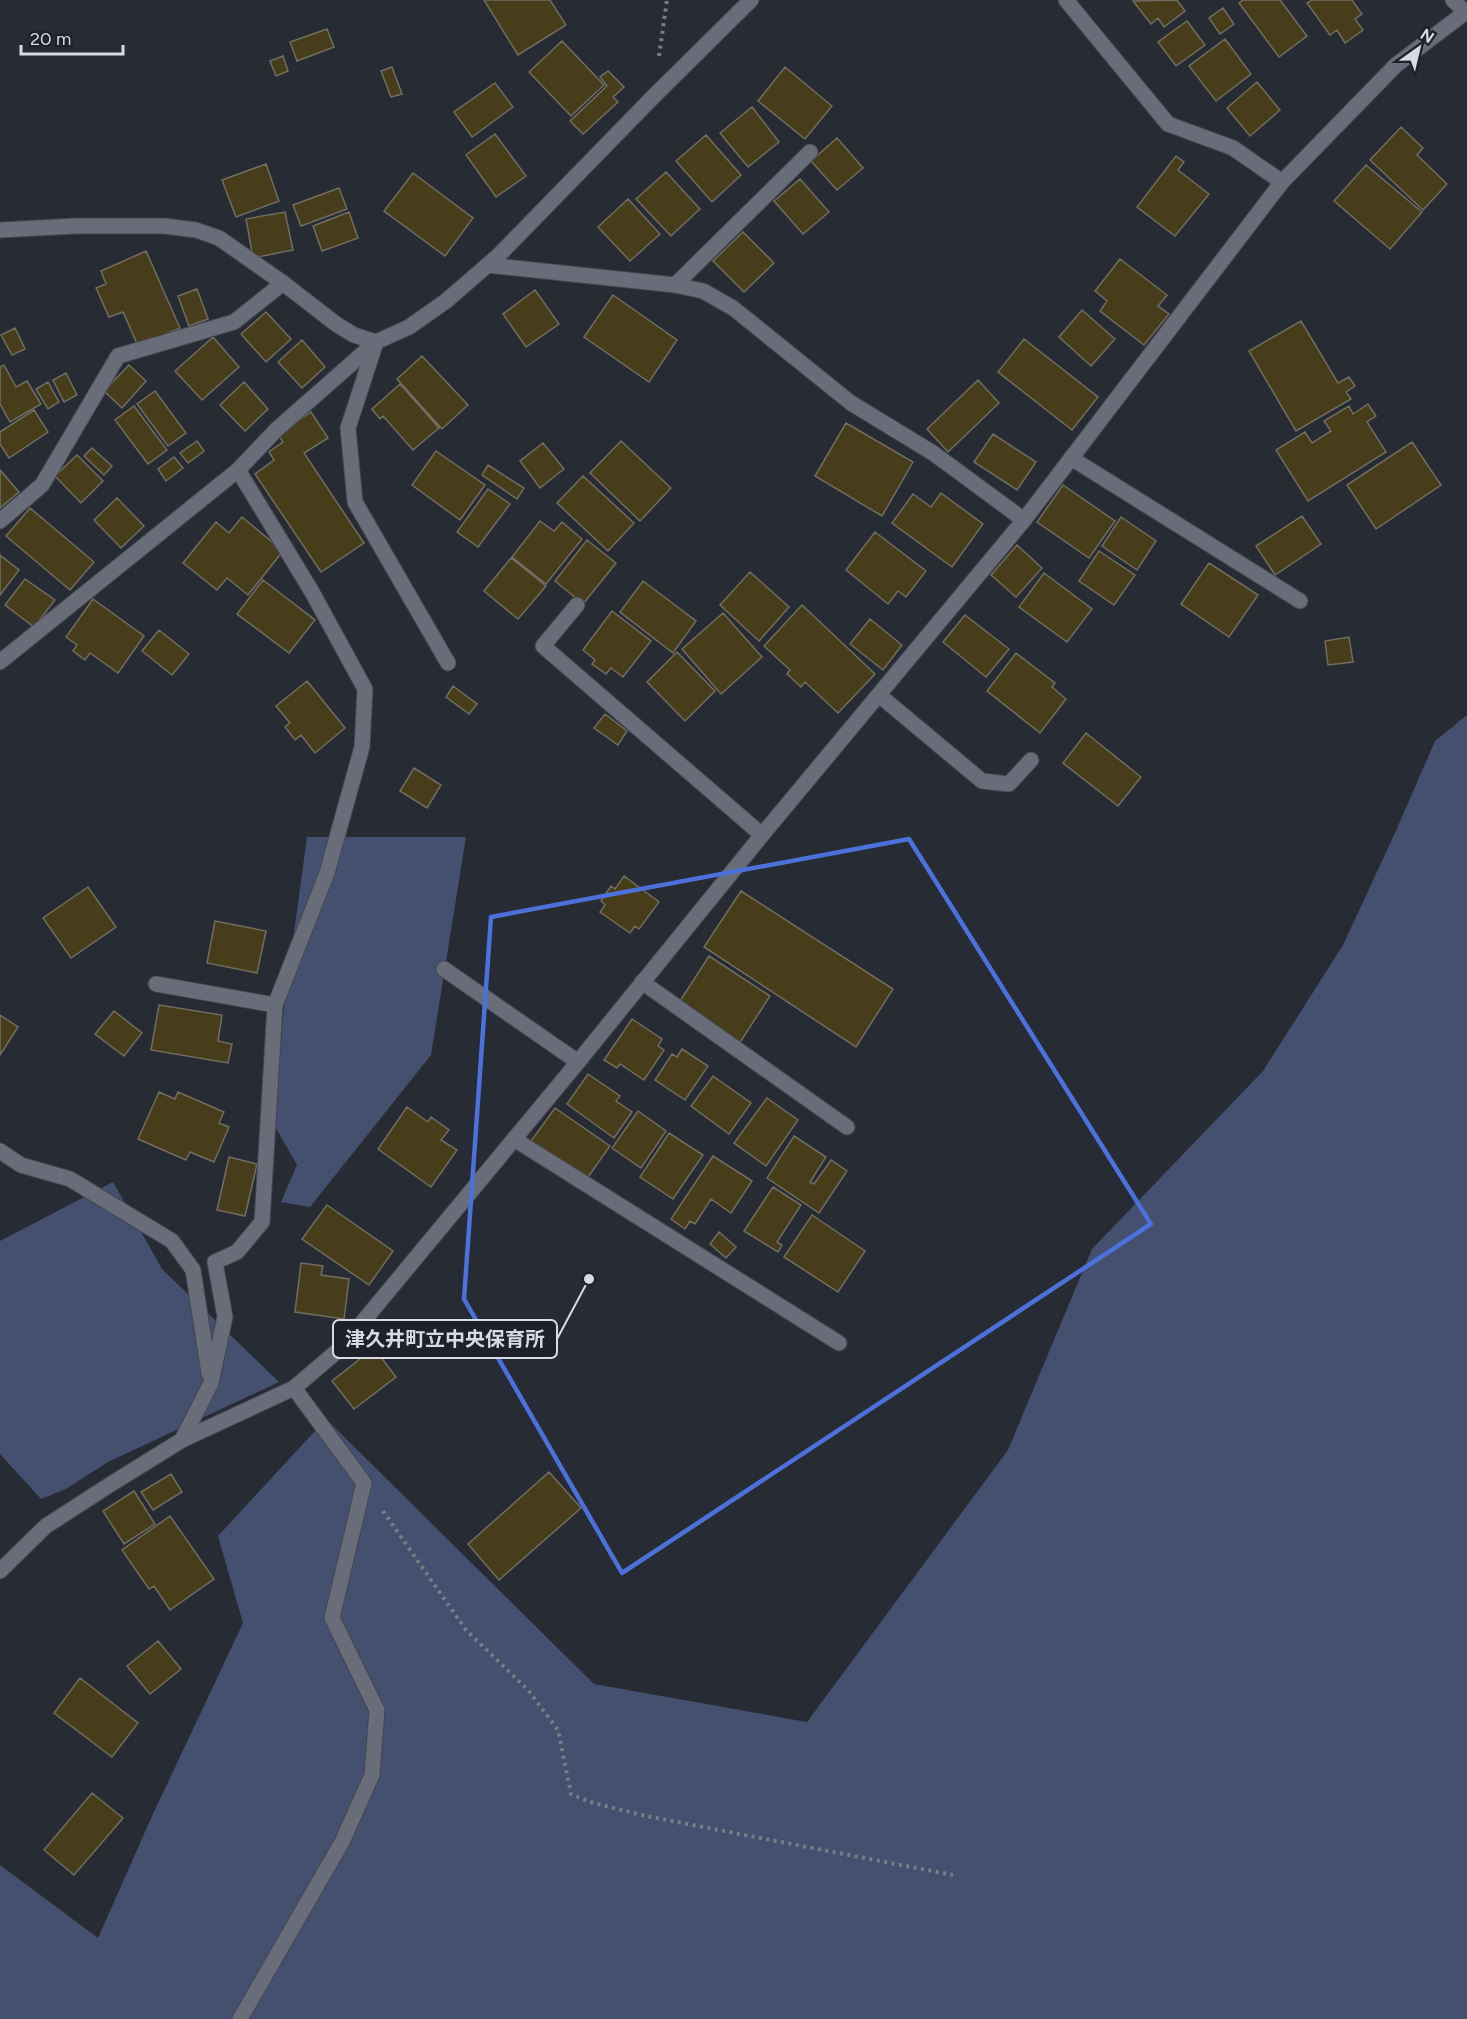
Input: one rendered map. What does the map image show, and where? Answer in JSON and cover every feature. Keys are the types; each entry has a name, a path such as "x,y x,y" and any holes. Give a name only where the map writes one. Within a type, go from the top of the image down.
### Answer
{"street":[{"path":"0,662 238,470 276,430 376,342 409,327 446,301 487,265 751,0"},
{"path":"1066,0 1168,124 1233,147 1282,182"},
{"path":"0,1571 46,1526 182,1440 294,1388 342,1347 1024,520 1282,182 1396,65 1466,11 1453,0"},
{"path":"675,285 810,152"},
{"path":"0,230 164,226 196,230 219,238 354,336 376,342"},
{"path":"487,265 675,285 703,291 733,308 852,403 933,453 1024,520"},
{"path":"0,521 42,485 118,356 234,322 283,283"},
{"path":"376,342 348,428 355,502 448,663"},
{"path":"1071,458 1300,601"},
{"path":"182,1440 210,1383 225,1317 215,1262 237,1252 262,1222 275,1005 327,873 362,747 365,689 312,592 238,470"},
{"path":"577,605 543,646 762,835"},
{"path":"879,695 982,781 1009,784 1031,760"},
{"path":"444,969 578,1062"},
{"path":"642,982 847,1127"},
{"path":"156,984 275,1005"},
{"path":"514,1139 839,1343"},
{"path":"0,1151 21,1165 70,1179 172,1241 193,1270 210,1383"},
{"path":"240,2019 342,1842 372,1775 377,1710 332,1618 364,1483 294,1388"}],"path":[{"path":"652,98 667,0"},
{"path":"364,1483 466,1630 528,1690 558,1730 571,1794 590,1802 646,1816 953,1875"}],"highlighted area":[{"path":"909,839 1151,1224 622,1573 464,1299 491,917"}],"shaded area":[{"path":"1467,715 1467,2019 0,2019 0,1865 98,1938 152,1816 243,1623 218,1536 326,1419 594,1684 807,1722 1008,1450 1092,1249 1263,1071 1343,945 1435,741"},
{"path":"307,837 466,837 431,1055 310,1207 281,1202 297,1165 274,1125 284,1006"},
{"path":"113,1182 162,1269 279,1382 108,1462 66,1489 41,1499 0,1454 0,1241"}],"building":[{"path":"484,0 550,0 566,25 518,55"},
{"path":"1177,0 1185,11 1164,27 1158,18 1151,24 1133,1"},
{"path":"1243,0 1280,0 1307,36 1279,57 1239,3"},
{"path":"1312,0 1352,0 1362,14 1355,19 1363,30 1345,43 1337,30 1330,35 1307,3"},
{"path":"1223,8 1234,24 1220,34 1209,18"},
{"path":"1187,21 1205,45 1176,66 1158,42"},
{"path":"327,29 334,47 297,61 290,42"},
{"path":"1225,39 1251,74 1216,101 1189,66"},
{"path":"562,41 604,85 571,116 529,72"},
{"path":"283,56 288,71 276,76 270,61"},
{"path":"392,67 402,94 391,97 381,71"},
{"path":"785,67 832,106 805,139 758,101"},
{"path":"608,71 624,87 613,97 618,102 583,134 570,121 607,86 600,77"},
{"path":"1257,82 1280,110 1250,136 1227,108"},
{"path":"495,83 513,107 472,137 454,112"},
{"path":"752,107 779,142 748,167 720,133"},
{"path":"1401,127 1423,148 1417,155 1447,184 1423,210 1370,160"},
{"path":"495,134 526,176 496,197 466,155"},
{"path":"706,135 741,175 712,202 676,161"},
{"path":"837,138 863,168 837,190 811,161"},
{"path":"1176,156 1184,162 1178,170 1209,194 1175,236 1137,207"},
{"path":"266,164 279,201 236,217 222,180"},
{"path":"1366,165 1422,212 1390,249 1334,201"},
{"path":"666,172 700,209 671,236 636,199"},
{"path":"413,173 473,218 445,256 384,211"},
{"path":"800,179 829,212 803,234 774,201"},
{"path":"339,188 347,209 301,226 293,205"},
{"path":"628,199 660,234 630,261 598,227"},
{"path":"285,212 293,250 253,258 246,219"},
{"path":"349,212 358,238 322,251 313,226"},
{"path":"743,232 774,263 744,292 713,261"},
{"path":"146,251 180,328 138,346 123,312 109,317 96,288 106,284 101,271"},
{"path":"1120,259 1167,295 1158,306 1169,314 1144,345 1100,311 1107,301 1095,291"},
{"path":"197,289 208,319 189,326 178,296"},
{"path":"535,290 559,324 526,347 503,314"},
{"path":"613,295 677,340 649,382 584,337"},
{"path":"1082,310 1115,339 1091,366 1059,337"},
{"path":"266,312 291,339 266,362 241,334"},
{"path":"1301,321 1338,383 1349,377 1355,386 1346,392 1351,399 1296,431 1249,351"},
{"path":"15,328 25,349 12,355 1,335"},
{"path":"213,337 239,367 202,400 175,371"},
{"path":"1024,339 1098,397 1072,430 998,372"},
{"path":"302,340 325,367 302,388 278,362"},
{"path":"422,356 468,405 442,429 397,379"},
{"path":"4,365 16,387 27,381 41,404 10,422 0,404 0,367"},
{"path":"129,365 146,381 122,408 104,391"},
{"path":"66,373 77,395 64,402 53,380"},
{"path":"978,380 999,403 948,452 927,429"},
{"path":"48,382 59,402 48,409 36,389"},
{"path":"244,382 268,409 245,431 220,405"},
{"path":"400,384 439,428 413,450 383,416 380,419 372,409"},
{"path":"155,391 186,433 168,446 137,404"},
{"path":"1368,404 1376,416 1367,422 1386,452 1308,501 1276,450 1305,432 1312,443 1331,431 1324,421 1349,406 1353,414"},
{"path":"134,406 167,450 148,464 115,420"},
{"path":"34,410 48,432 9,458 0,444 0,432"},
{"path":"311,412 328,438 304,453 364,543 321,572 255,474 274,460 269,452 283,442 278,434"},
{"path":"846,423 913,462 882,516 815,476"},
{"path":"993,434 1036,462 1017,490 974,462"},
{"path":"197,441 204,451 188,463 180,453"},
{"path":"621,441 671,488 640,521 590,473"},
{"path":"1412,442 1441,485 1376,529 1347,485"},
{"path":"543,443 564,469 540,488 520,461"},
{"path":"92,448 112,466 104,475 84,456"},
{"path":"436,451 485,485 460,520 412,485"},
{"path":"77,455 103,481 81,503 55,476"},
{"path":"174,457 183,468 166,481 158,469"},
{"path":"488,465 524,488 517,499 482,475"},
{"path":"0,470 19,492 0,508"},
{"path":"583,476 634,523 608,551 557,503"},
{"path":"1063,485 1115,521 1089,558 1037,522"},
{"path":"488,489 510,504 478,547 457,532"},
{"path":"941,493 983,524 952,567 892,523 913,494 931,507"},
{"path":"117,498 144,526 121,548 94,520"},
{"path":"30,508 94,562 70,590 6,536"},
{"path":"1302,516 1321,544 1275,575 1256,546"},
{"path":"242,517 283,551 248,595 227,578 217,590 183,563 216,522 229,533"},
{"path":"1121,517 1156,541 1137,570 1102,546"},
{"path":"540,521 554,531 562,522 582,539 546,584 512,557"},
{"path":"875,532 926,571 906,597 898,591 888,604 846,570"},
{"path":"587,540 616,563 583,604 555,581"},
{"path":"1017,545 1042,568 1016,597 991,575"},
{"path":"1099,551 1135,575 1114,605 1079,581"},
{"path":"0,555 19,570 0,595"},
{"path":"511,558 546,586 518,619 484,591"},
{"path":"1209,563 1258,595 1229,637 1181,604"},
{"path":"750,572 789,607 759,641 720,605"},
{"path":"1044,573 1092,609 1067,642 1019,607"},
{"path":"25,579 55,600 34,627 5,605"},
{"path":"263,580 315,620 289,653 237,614"},
{"path":"643,581 696,621 673,653 620,612"},
{"path":"93,599 144,636 118,673 90,653 85,660 73,651 77,645 66,637"},
{"path":"802,605 875,674 838,713 805,682 801,687 787,674 790,670 764,646"},
{"path":"612,611 651,641 623,677 611,668 606,674 592,664 595,660 583,650"},
{"path":"723,613 762,657 721,694 682,649"},
{"path":"965,615 1009,649 986,677 943,642"},
{"path":"870,619 902,645 883,670 850,644"},
{"path":"159,630 189,654 172,675 142,651"},
{"path":"1349,637 1353,662 1328,665 1325,641"},
{"path":"677,652 715,691 685,721 647,682"},
{"path":"1016,653 1055,683 1052,687 1066,699 1040,733 987,691"},
{"path":"307,681 345,728 315,753 301,735 295,740 285,727 290,723 276,706"},
{"path":"453,686 477,704 469,714 446,697"},
{"path":"605,714 627,731 618,745 594,728"},
{"path":"1086,733 1141,777 1118,806 1063,763"},
{"path":"414,768 441,785 427,808 400,791"},
{"path":"624,876 659,902 639,929 635,926 630,933 600,912 605,905 601,901 611,886 615,889"},
{"path":"88,887 116,927 71,958 43,918"},
{"path":"741,891 893,989 856,1047 704,947"},
{"path":"215,921 266,931 257,973 207,963"},
{"path":"709,956 770,996 739,1044 678,1004"},
{"path":"159,1005 222,1015 218,1041 232,1044 228,1063 151,1050"},
{"path":"114,1011 142,1033 124,1056 95,1034"},
{"path":"0,1015 18,1027 0,1055"},
{"path":"632,1019 662,1039 658,1046 664,1050 644,1080 620,1064 617,1068 604,1060"},
{"path":"682,1049 708,1066 685,1100 655,1080 672,1054 677,1057"},
{"path":"588,1074 620,1096 616,1101 632,1112 614,1138 567,1104"},
{"path":"713,1076 751,1103 729,1134 691,1106"},
{"path":"159,1092 175,1099 178,1092 224,1112 219,1123 229,1127 214,1162 190,1152 186,1160 138,1139"},
{"path":"767,1098 798,1120 766,1166 734,1143"},
{"path":"407,1107 428,1122 431,1117 449,1130 441,1140 457,1150 431,1187 378,1149"},
{"path":"555,1108 610,1146 586,1180 531,1141"},
{"path":"638,1111 666,1131 641,1168 612,1148"},
{"path":"669,1133 703,1155 673,1199 640,1177"},
{"path":"794,1136 826,1157 810,1182 814,1184 831,1160 847,1171 819,1213 767,1178"},
{"path":"713,1156 752,1181 731,1213 711,1199 695,1224 690,1221 685,1229 671,1219"},
{"path":"229,1157 257,1164 245,1216 217,1210"},
{"path":"773,1187 801,1205 777,1242 782,1245 778,1252 744,1231"},
{"path":"327,1205 393,1251 369,1285 302,1239"},
{"path":"812,1215 865,1251 838,1292 784,1257"},
{"path":"719,1232 736,1247 726,1258 710,1244"},
{"path":"301,1263 323,1266 321,1275 349,1279 344,1319 295,1312"},
{"path":"374,1348 396,1377 354,1409 332,1381"},
{"path":"549,1472 581,1508 499,1580 468,1544"},
{"path":"171,1474 182,1492 153,1510 141,1492"},
{"path":"134,1491 155,1524 124,1544 103,1511"},
{"path":"170,1516 214,1579 170,1610 154,1586 149,1589 122,1550"},
{"path":"158,1641 181,1669 150,1694 127,1666"},
{"path":"80,1678 138,1723 112,1757 54,1713"},
{"path":"92,1793 123,1818 74,1875 44,1850"}],"place":[{"name":"津久井町立中央保育所","path":"589,1279"}]}
